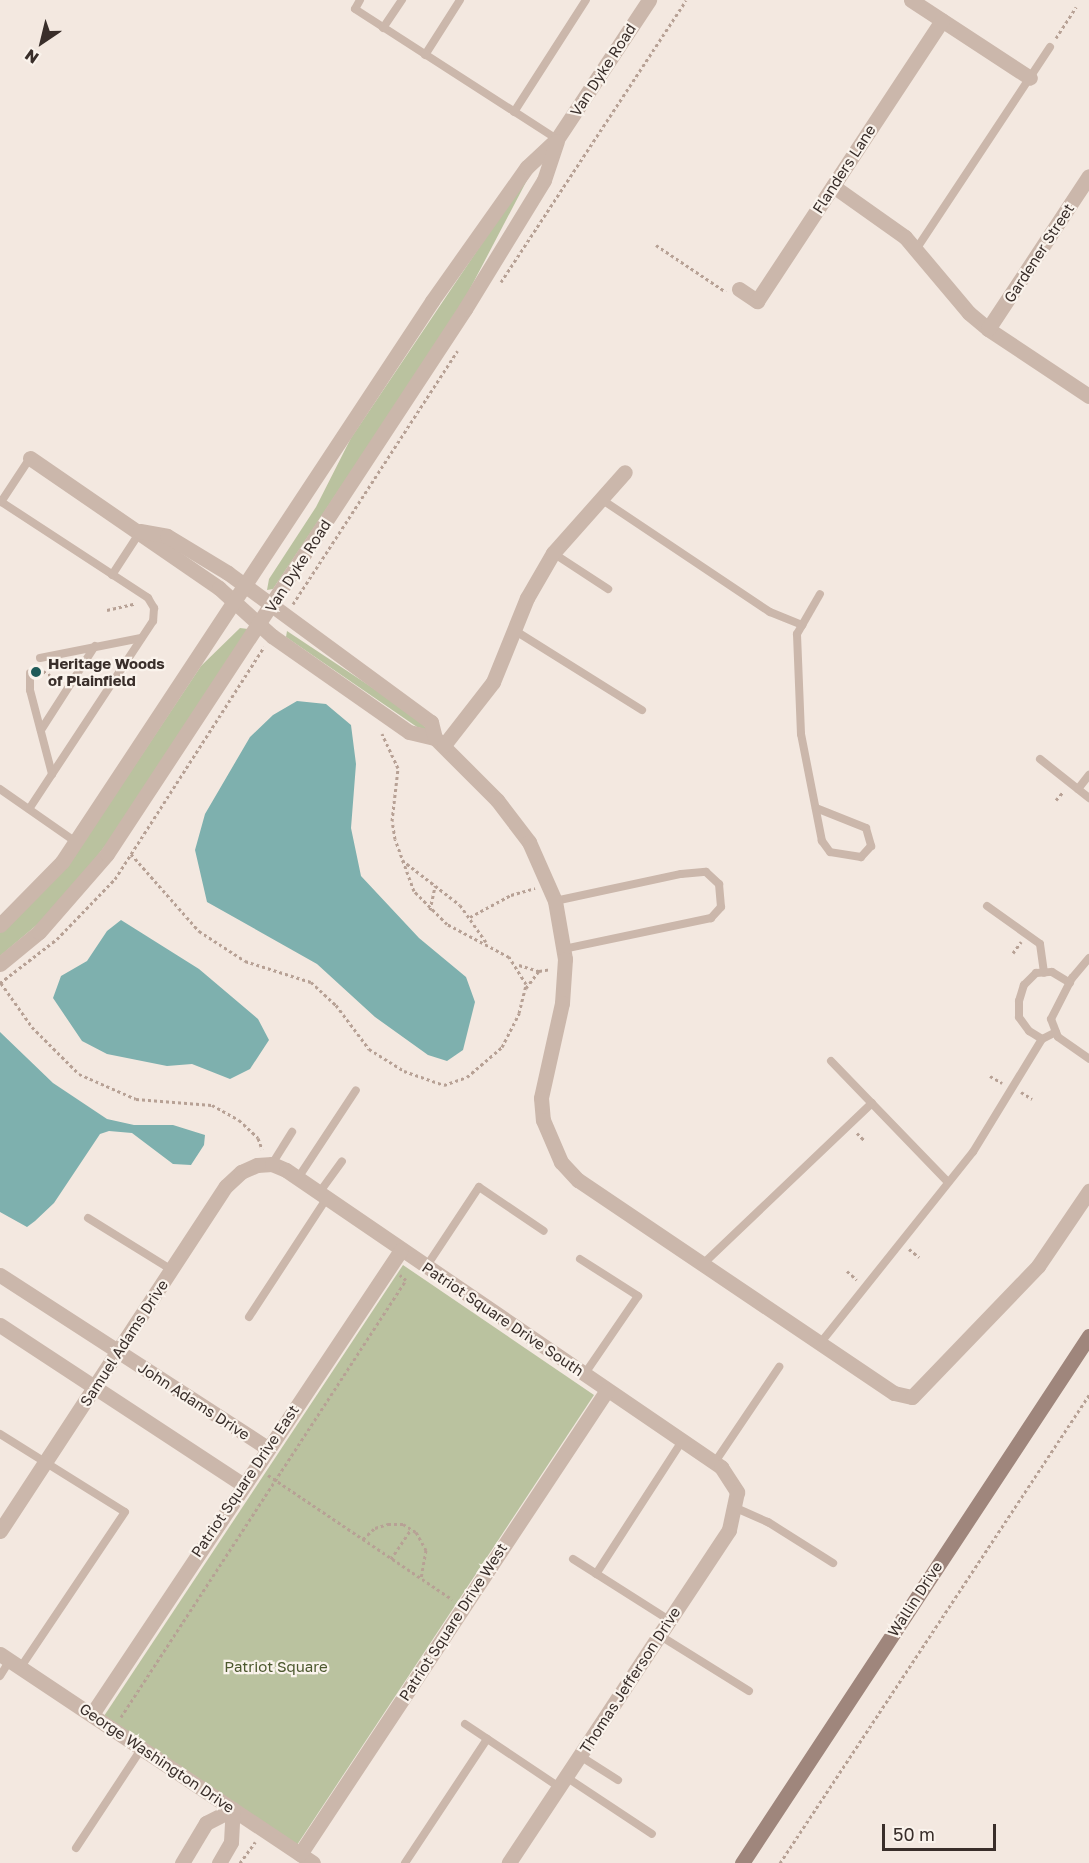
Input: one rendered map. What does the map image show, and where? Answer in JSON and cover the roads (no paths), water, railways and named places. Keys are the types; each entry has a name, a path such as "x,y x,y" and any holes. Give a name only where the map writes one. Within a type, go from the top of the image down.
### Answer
{"main road":[{"name":"Wallin Drive","path":"742,1863 1089,1336"}],"street":[{"name":"Van Dyke Road","path":"0,925 31,897 76,842 246,588 432,302 527,167 557,140 649,0"},
{"path":"911,0 1030,78"},
{"name":"Flanders Lane","path":"735,292 757,301 942,20"},
{"name":"Van Dyke Road","path":"0,964 39,932 96,869 260,625 465,309 544,180 557,140"},
{"name":"Gardener Street","path":"988,329 1089,176"},
{"path":"833,186 893,226 916,248 969,313 988,329 1089,396"},
{"path":"30,458 140,531 236,603 260,625 409,732 439,741"},
{"path":"439,741 488,691 527,598 553,553 625,472"},
{"path":"140,531 167,536 368,672 431,722 439,741 497,800 529,842 555,901 564,949 562,1003 541,1098 551,1144 578,1180 822,1341 894,1393 912,1397 1038,1266 1089,1191"},
{"name":"Patriot Square Drive South","path":"264,1165 298,1178 584,1375 715,1462 731,1478 737,1492"},
{"name":"Samuel Adams Drive","path":"0,1531 96,1388 226,1186 241,1172 264,1165"},
{"name":"Patriot Square Drive East","path":"92,1714 242,1484 401,1250"},
{"name":"John Adams Drive","path":"0,1275 267,1448"},
{"path":"0,1325 242,1484"},
{"name":"Patriot Square Drive West","path":"300,1854 607,1390"},
{"name":"Thomas Jefferson Drive","path":"509,1863 729,1530 736,1508 737,1492"},
{"name":"George Washington Drive","path":"10,1660 313,1863"},
{"path":"182,1863 206,1823 233,1809"},
{"path":"219,1863 231,1842 233,1809"}],"lane":[{"path":"360,0 355,9 557,140"},
{"path":"383,28 402,0"},
{"path":"425,55 460,0"},
{"path":"514,112 586,0"},
{"path":"916,248 1050,47"},
{"path":"29,809 153,621 154,608 148,598 1,501 30,458"},
{"path":"601,499 770,612 802,625"},
{"path":"112,575 140,531"},
{"path":"553,553 608,589"},
{"path":"816,808 866,828 871,846 861,857 830,852 822,841 801,734 796,674 797,634 820,594"},
{"path":"514,630 642,710"},
{"path":"40,658 95,645 141,638"},
{"path":"40,730 95,645"},
{"path":"30,673 30,690 52,774"},
{"path":"1040,759 1089,798"},
{"path":"1078,789 1089,775"},
{"path":"0,789 76,842"},
{"path":"555,901 681,874 706,872 719,884 721,906 711,918 564,949"},
{"path":"987,906 1040,944 1044,973"},
{"path":"1089,958 1070,983 1052,1018 1056,1032 1089,1059"},
{"path":"1042,1039 1019,1017 1019,1001 1024,985 1036,973 1052,972 1070,983"},
{"path":"822,1341 973,1152 1042,1039 1056,1032"},
{"path":"831,1061 948,1182"},
{"path":"298,1178 356,1090"},
{"path":"704,1263 872,1103"},
{"path":"264,1165 292,1132"},
{"path":"249,1317 342,1161"},
{"path":"426,1267 479,1187 544,1231"},
{"path":"88,1218 172,1270"},
{"path":"580,1259 638,1296 584,1375"},
{"path":"715,1462 779,1367"},
{"path":"0,1434 125,1512 0,1676"},
{"path":"596,1574 682,1441"},
{"path":"736,1508 768,1522 833,1563"},
{"path":"573,1559 669,1620"},
{"path":"659,1635 749,1691"},
{"path":"465,1724 652,1834"},
{"path":"405,1863 487,1739"},
{"path":"76,1848 142,1748"},
{"path":"580,1756 618,1780"}],"water":[{"path":"297,701 326,704 351,725 356,764 351,828 361,876 419,938 466,977 475,1002 463,1050 447,1061 428,1055 375,1017 317,964 207,902 195,850 205,814 250,737 273,715"},
{"path":"121,920 199,969 258,1019 269,1040 250,1069 230,1079 192,1064 167,1066 107,1054 82,1041 53,998 61,976 87,961 107,931"},
{"path":"0,1032 53,1083 107,1119 134,1125 173,1125 205,1135 204,1145 191,1165 173,1164 132,1133 109,1131 100,1134 54,1203 27,1227 0,1212"}],"place":[{"name":"Heritage Woods of Plainfield","path":"36,672"}],"park label":[{"name":"Patriot Square","path":"276,1667"}]}
